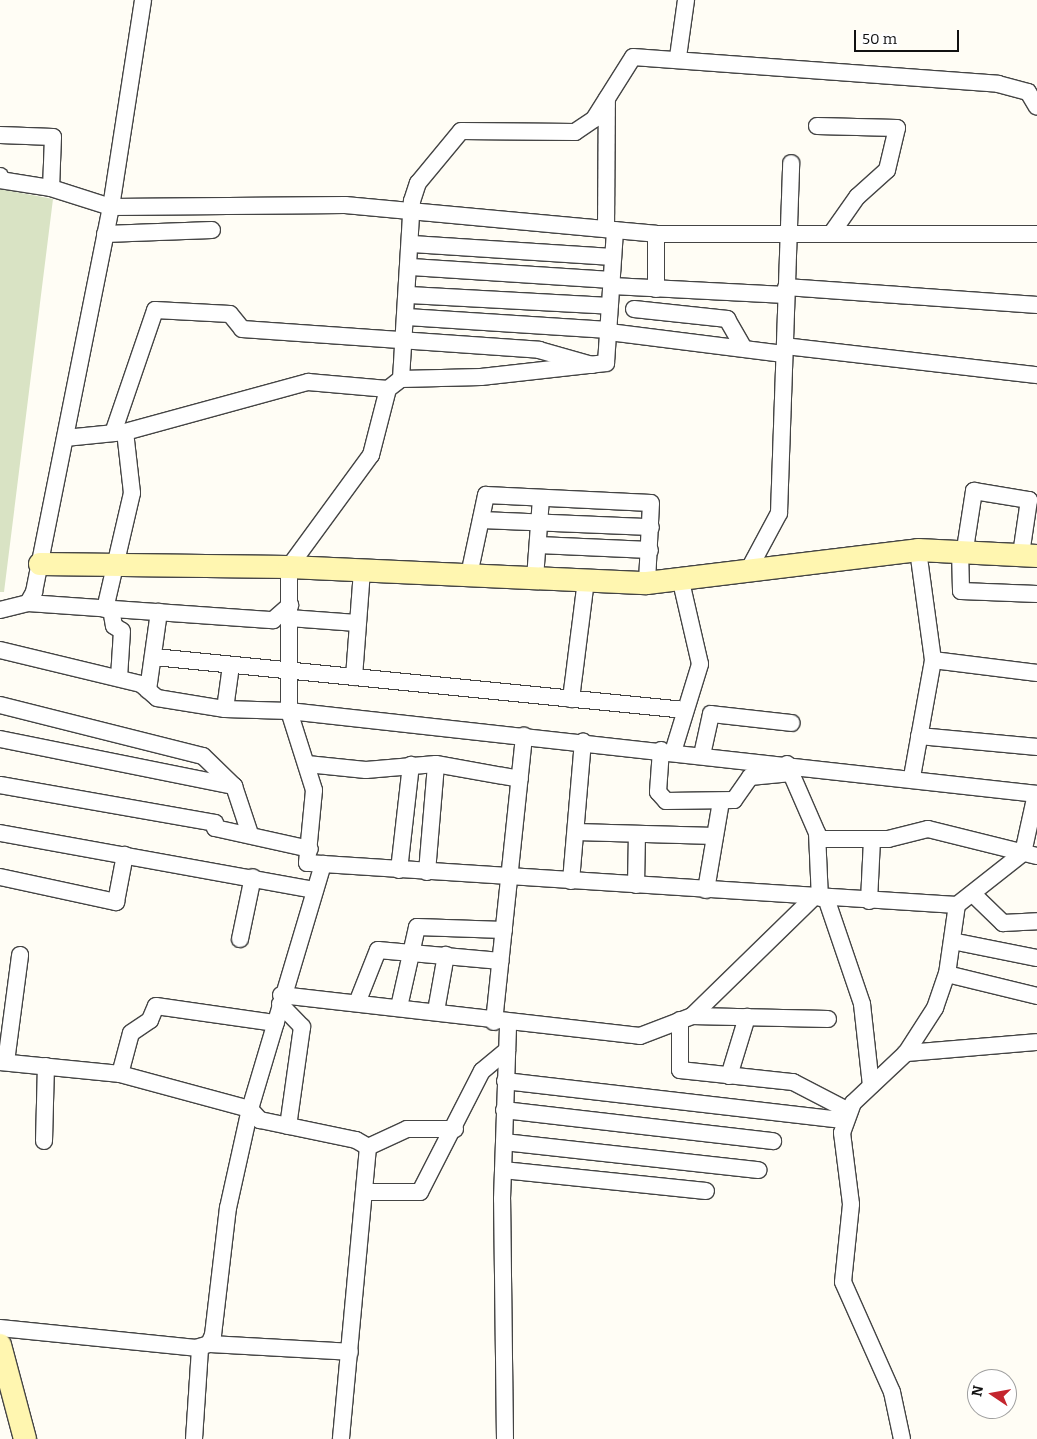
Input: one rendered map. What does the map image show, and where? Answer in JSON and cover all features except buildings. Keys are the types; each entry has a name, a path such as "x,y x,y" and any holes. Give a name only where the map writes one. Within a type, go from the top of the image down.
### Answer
{"street":[{"path":"28,603 40,564 105,234 143,0"},
{"path":"678,57 686,0"},
{"path":"401,379 415,215 412,200 418,183 461,131 575,132 594,119 633,57 678,57 998,84 1033,91 1037,107"},
{"path":"607,96 610,229 613,256 607,362 592,365 401,379 388,389 371,456 289,567 289,711 314,790 310,849 307,863 820,898 957,905 1030,855"},
{"path":"817,126 897,128 887,170 859,196 831,234"},
{"path":"0,135 53,137 51,188"},
{"path":"749,569 779,513 786,234 791,163"},
{"path":"0,176 0,180 51,188 110,207 345,205 415,215 656,234 1037,234"},
{"path":"105,234 212,230"},
{"path":"656,234 656,289"},
{"path":"412,244 613,256"},
{"path":"411,267 612,283 656,289 786,291 1037,304"},
{"path":"408,294 610,306"},
{"path":"478,322 479,299"},
{"path":"634,309 727,319 744,349"},
{"path":"119,678 122,631 114,626 108,609 114,564 132,493 119,433 154,310 230,314 242,329 404,338 539,350 592,365"},
{"path":"407,317 609,331 744,349 784,350 1037,374"},
{"path":"65,438 119,433 308,382 388,389"},
{"path":"40,564 289,567 647,583 681,582 749,569 918,550 962,549 1029,555 1028,500 974,491 962,549 961,591 1037,594"},
{"path":"469,575 486,495 651,504 647,583"},
{"path":"535,578 540,498"},
{"path":"481,520 651,527"},
{"path":"538,545 650,550"},
{"path":"912,777 933,660 918,550"},
{"path":"354,677 362,570"},
{"path":"571,699 586,580"},
{"path":"681,582 700,664 667,751 658,792 662,799 735,800 750,777 789,769"},
{"path":"0,610 28,603 273,620 290,612 358,623"},
{"path":"148,690 159,612"},
{"path":"0,650 119,678 148,690 157,698 226,709 289,711 702,755 789,769 912,777 1036,792 1030,855"},
{"path":"154,657 684,710"},
{"path":"933,660 1037,673"},
{"path":"226,709 232,666"},
{"path":"0,705 203,756 234,786 250,834"},
{"path":"702,755 711,714 791,723"},
{"path":"505,1439 503,1170 506,1050 501,1023 501,960 508,877 524,736"},
{"path":"919,736 1037,747"},
{"path":"0,739 234,786"},
{"path":"571,881 583,742"},
{"path":"307,764 366,770 436,764 520,779"},
{"path":"427,872 436,764"},
{"path":"399,870 411,765"},
{"path":"789,769 818,839 820,898 862,1004 871,1086"},
{"path":"0,786 216,823 216,828 250,834 310,849"},
{"path":"706,890 721,801"},
{"path":"818,839 872,839 928,829 1030,855"},
{"path":"576,832 715,836"},
{"path":"0,833 253,877 315,890"},
{"path":"636,886 638,834"},
{"path":"869,900 872,839"},
{"path":"0,877 116,902 125,855"},
{"path":"194,1439 204,1346 228,1208 250,1108 276,1023 280,1000 323,864"},
{"path":"240,939 253,877"},
{"path":"973,894 1003,923 1037,921"},
{"path":"820,898 686,1018 680,1070 793,1082 846,1116"},
{"path":"902,1439 892,1392 843,1282 851,1204 846,1116 871,1086 906,1053 926,1027 947,974 957,905"},
{"path":"399,1008 411,952 419,926 504,930"},
{"path":"952,941 1037,958"},
{"path":"357,1003 376,951 411,952 501,960"},
{"path":"20,955 3,1062 120,1074 250,1108 260,1120 356,1140 368,1147"},
{"path":"436,1011 446,955"},
{"path":"947,974 1037,996"},
{"path":"280,1000 357,1003 436,1011 501,1023 640,1036 686,1018 828,1019"},
{"path":"280,1000 302,1027 288,1126"},
{"path":"120,1074 130,1033 150,1020 156,1006 276,1023"},
{"path":"729,1076 747,1017"},
{"path":"906,1053 1037,1042"},
{"path":"364,1192 420,1192 455,1129 482,1070 506,1050"},
{"path":"44,1141 46,1066"},
{"path":"505,1081 846,1116"},
{"path":"504,1110 773,1141"},
{"path":"368,1147 407,1129 455,1129"},
{"path":"504,1142 758,1170"},
{"path":"341,1439 368,1147"},
{"path":"503,1170 706,1191"},
{"path":"0,1328 204,1346 350,1352"},
{"path":"0,1345 7,1406 25,1439"}],"green space":[{"path":"0,189 53,199 4,592 0,592"}]}
